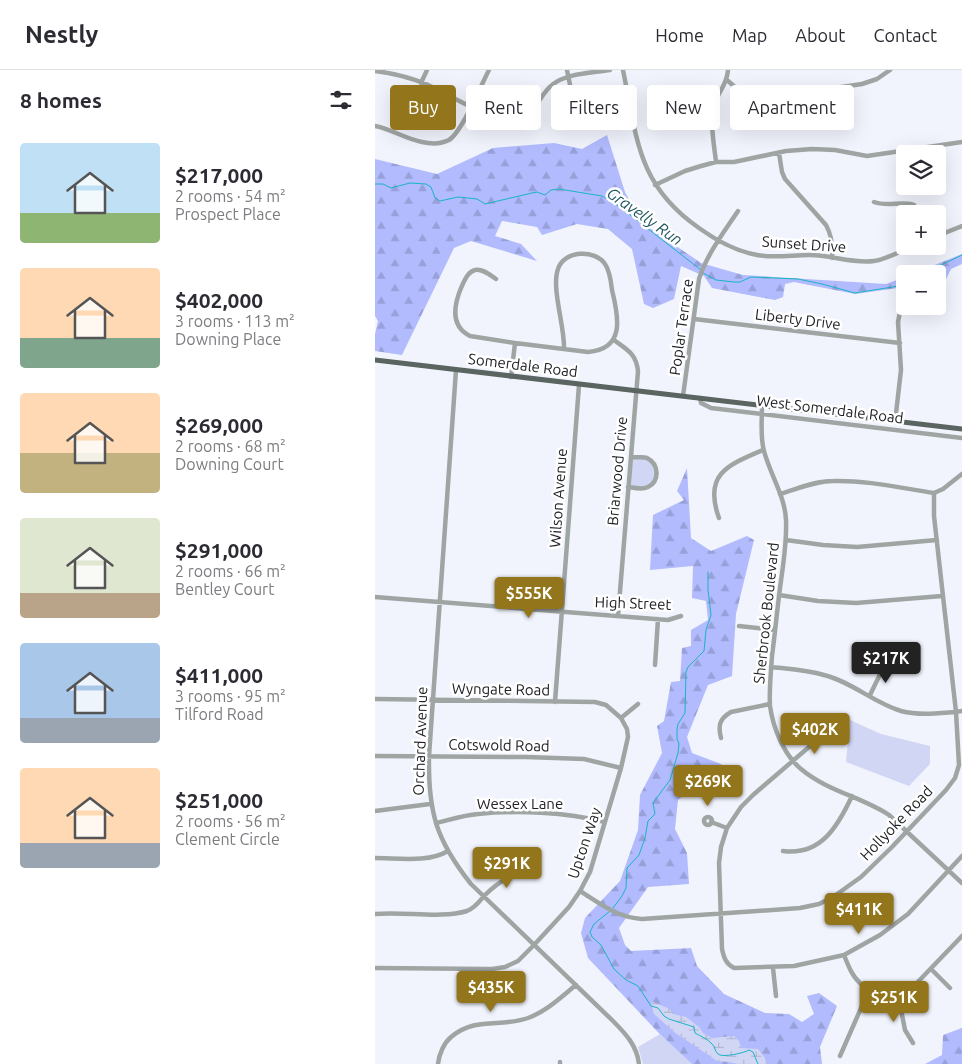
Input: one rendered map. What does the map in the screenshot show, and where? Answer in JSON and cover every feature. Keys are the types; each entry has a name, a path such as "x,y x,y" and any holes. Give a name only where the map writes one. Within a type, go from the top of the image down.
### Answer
{"main road":[{"name":"Somerdale Road","path":"375,360 667,396"},
{"name":"West Somerdale Road","path":"667,396 683,396 962,429"}],"street":[{"path":"421,83 427,70"},
{"path":"482,85 489,70"},
{"path":"567,70 570,85"},
{"path":"541,98 553,84 569,78 610,70"},
{"name":"Sunset Drive","path":"623,70 640,152 645,167 662,196 679,212 718,241 758,255 811,255 873,261 896,252"},
{"path":"716,162 712,117 718,96 727,80 728,70"},
{"path":"727,80 745,96 753,97 862,84 877,79 890,70"},
{"path":"375,71 421,83 466,104"},
{"path":"375,126 397,132 420,142 432,144 451,138 458,131 466,116"},
{"path":"655,185 685,171 716,162 734,162 779,153 812,149 835,150 867,156 962,142"},
{"path":"779,153 785,179 830,232 833,243 832,258"},
{"path":"874,202 884,204 909,203 914,205"},
{"name":"Poplar Terrace","path":"683,396 699,279 702,269 718,241 738,211"},
{"path":"946,232 962,226"},
{"path":"496,279 480,270 470,272 465,279 455,304 456,320 464,332 483,338 515,343 588,352 597,351 614,340 618,322 607,266 601,259 592,254 576,254 568,257 561,264 557,275 564,349"},
{"path":"895,422 901,370 898,322 899,315"},
{"name":"Liberty Drive","path":"694,318 900,343"},
{"name":"Briarwood Drive","path":"614,340 634,355 637,361 637,392 618,616"},
{"path":"511,377 515,343"},
{"name":"Orchard Avenue","path":"456,370 429,756 430,804 442,841 458,868 484,897 627,1036 638,1054 639,1064"},
{"name":"Wilson Avenue","path":"555,702 579,385"},
{"name":"West Somerdale Road","path":"700,398 701,403 711,408 962,438"},
{"name":"Sherbrook Boulevard","path":"762,406 761,438 763,450 780,494 786,518 786,540 771,667 770,704 772,718 783,746 793,762 802,770 821,782 878,808 907,831 962,883"},
{"path":"719,518 714,505 713,493 715,483 720,474 744,458 763,450"},
{"path":"629,487 639,489 648,487 654,482 657,474 655,466 647,458 631,456"},
{"path":"780,494 818,482 833,481 862,482 934,494 962,474"},
{"name":"Hollyoke Road","path":"581,891 615,913 627,918 642,919 720,915 800,908 819,904 833,897 861,877 946,790 955,778 959,765 956,712 937,540 934,494"},
{"path":"786,540 857,547 937,540"},
{"path":"779,595 856,603 943,596"},
{"name":"High Street","path":"375,598 658,620 668,620 681,616"},
{"path":"655,665 658,620"},
{"path":"739,626 775,630"},
{"path":"870,695 885,664"},
{"path":"771,667 826,675 891,707 909,713 962,711"},
{"name":"Wyngate Road","path":"375,699 601,703 621,718"},
{"path":"621,718 637,704"},
{"path":"721,738 720,724 726,715 731,712 770,704"},
{"name":"Upton Way","path":"375,968 505,967 518,961 534,945 569,907 581,891 590,872 628,738 627,730 621,718"},
{"path":"820,735 793,762 747,801 727,828 719,862 722,949 726,962 734,968 773,968 794,966 844,955 880,935 909,914 962,856"},
{"name":"Cotswold Road","path":"375,756 584,759 621,768"},
{"path":"783,851 796,853 820,842 841,819 853,796"},
{"path":"375,811 430,804"},
{"name":"Wessex Lane","path":"436,823 477,814 511,813 557,814 605,822"},
{"path":"711,822 727,828"},
{"path":"375,858 419,858 439,856 448,851"},
{"path":"375,914 453,913 467,911 475,907 504,879 513,874 527,871"},
{"path":"844,955 853,974 869,990 898,994 904,993 913,987 962,936"},
{"path":"773,968 776,996"},
{"path":"931,969 951,988"},
{"path":"438,1064 441,1050 447,1040 458,1031 480,1023 507,1022 528,1018 551,1006 575,984"},
{"path":"839,1056 869,990"},
{"path":"898,994 905,1030 913,1043"}],"green space":[{"path":"607,135 625,192 641,222 701,263 743,275 886,284 896,280 896,288 855,294 794,282 785,284 783,297 775,300 712,288 704,276 681,266 674,299 653,308 644,304 632,249 608,229 577,224 542,235 537,227 502,221 495,236 521,244 537,261 471,241 454,248 402,355 375,351 375,334 378,321 375,316 375,159 437,174 493,148 554,143 582,149"},
{"path":"962,254 962,264 951,269 946,279 946,265 934,265"},
{"path":"631,457 643,458 653,462 656,475 648,487 628,487"},
{"path":"687,468 691,538 711,551 747,536 754,540 736,614 732,676 708,685 687,737 692,753 721,764 727,777 702,781 678,800 675,829 687,853 689,884 648,887 619,928 625,945 631,951 691,948 697,966 724,994 765,1013 789,1014 802,1022 814,1014 807,996 819,993 837,1006 820,1047 822,1064 692,1064 671,1046 588,958 581,933 585,918 620,881 638,830 640,795 662,753 657,726 664,721 671,682 680,681 682,648 691,646 691,630 708,620 706,601 692,598 693,566 650,570 653,515 684,500 677,491"},
{"path":"850,720 881,734 930,746 930,764 909,786 846,762"},
{"path":"653,1002 670,1009 673,1014 686,1017 699,1027 703,1033 712,1038 734,1036 739,1041 741,1048 758,1049 765,1058 766,1064 738,1064 717,1061 674,1032 654,1014 651,1003"},
{"path":"962,1028 962,1064 925,1064 942,1055 943,1035"},
{"path":"660,1034 692,1064 643,1064 638,1047"}],"waterway":[{"name":"Gravelly Run","path":"375,184 383,184 391,188 410,183 426,184 431,187 435,198 440,201 458,197 477,199 485,204 537,192 545,195 551,190 559,189 602,196 620,207 701,270"},
{"name":"Gravelly Run","path":"941,265 962,255"},
{"name":"Gravelly Run","path":"703,273 716,280 734,282 740,282 751,277 798,279 855,293 896,286"},
{"path":"613,908 626,888 627,868 639,855 648,821 655,814 653,803 670,780 678,753 677,729 685,713 686,672 688,667 704,651 706,630 711,615 708,572"},
{"path":"610,911 594,924 590,932 592,937 601,945 614,969 626,980 638,986 651,1006 658,1008 664,1016 694,1027 695,1033 710,1042 718,1054 738,1054 749,1050 753,1052 758,1064"}]}
